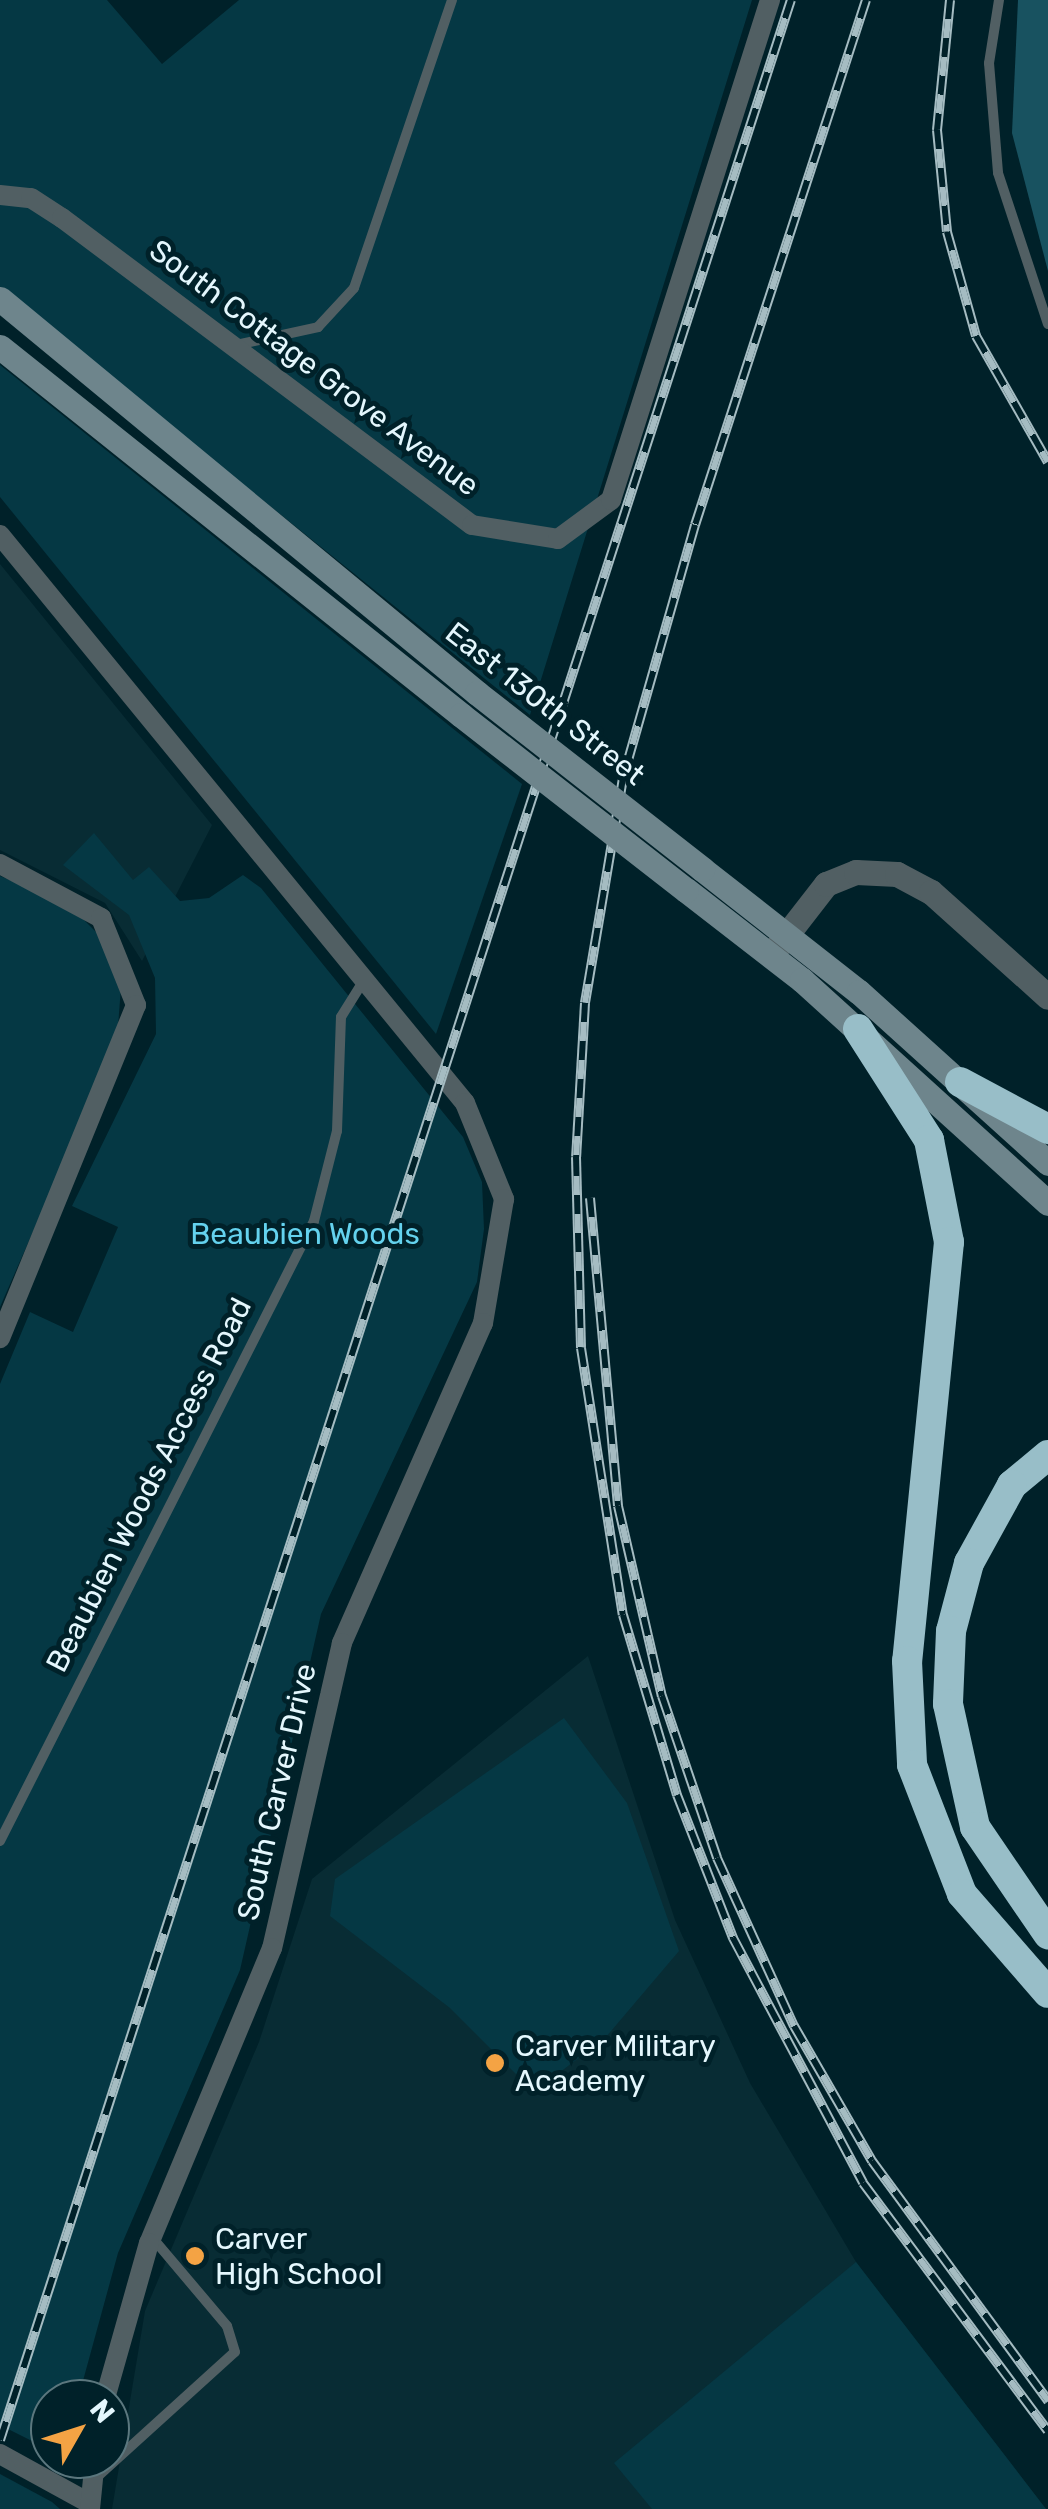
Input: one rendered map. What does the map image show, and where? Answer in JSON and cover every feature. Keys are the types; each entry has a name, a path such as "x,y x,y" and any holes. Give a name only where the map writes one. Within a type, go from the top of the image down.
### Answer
{"highway":[{"path":"858,1029 929,1140 949,1242 907,1662 912,1765 962,1894 1048,1993"},
{"path":"960,1082 1048,1129"},
{"path":"1048,1455 1012,1485 969,1563 951,1631 948,1704 975,1826 1048,1934"}],"main road":[{"name":"East 130th Street","path":"0,299 477,693 786,935 1048,1162"},
{"name":"East 130th Street","path":"0,347 770,956 858,1029 1048,1203"}],"street":[{"name":"South Cottage Grove Avenue","path":"0,195 30,198 241,344 472,525 541,543 580,528 611,500 770,0"},
{"path":"0,535 364,980"},
{"path":"0,864 101,918 136,1004 0,1338"},
{"path":"770,956 826,884 856,872 897,874 931,892 1048,997"},
{"name":"South Carver Drive","path":"111,2379 152,2236 253,2004 342,1643 482,1322 504,1199 465,1103 364,980"},
{"path":"0,2454 90,2506 92,2481"}],"lane":[{"path":"241,344 318,327 354,288 452,0"},
{"path":"998,0 989,63 998,173 1048,324"},
{"name":"Beaubien Woods Access Road","path":"0,1841 314,1221 337,1132 340,1017 364,980"},
{"path":"92,2481 235,2352 228,2326 152,2236"}],"shaded area":[{"path":"1018,0 1048,0 1048,271 1012,133"},
{"path":"0,564 212,825 142,961 105,903 0,850"},
{"name":"Carver Military Academy","path":"588,1656 675,1920 750,2083 856,2262 1046,2509 112,2509 117,2479 130,2479 130,2401 145,2311 259,2042 312,1879"}],"green space":[{"path":"0,0 107,0 162,64 239,0 752,0 530,715 0,289"},
{"path":"0,365 522,784 436,1034 0,497"},
{"name":"Beaubien Woods","path":"94,833 133,880 149,867 180,901 209,898 243,875 261,888 463,1137 482,1182 484,1229 477,1282 321,1614 240,1970 118,2253 83,2379 30,2379 30,2440 0,2425 0,1384 30,1312 73,1332 118,1227 72,1206 156,1034 155,978 129,915 63,865"},
{"path":"0,876 69,905 102,938 121,987 117,1040 0,1307"},
{"path":"564,1718 627,1803 679,1951 606,2037 534,2092 450,2008 330,1916 335,1879"},
{"path":"856,2262 1046,2509 652,2509 614,2463"},
{"path":"0,2474 52,2502 60,2509 0,2509"}],"railway":[{"path":"0,2440 791,0"},
{"path":"866,0 695,525 623,778 585,1003 576,1157 581,1348 623,1615 677,1795 733,1938 863,2183 1048,2431"},
{"path":"950,0 937,130 947,232 976,336 1048,462"},
{"path":"590,1198 618,1506 662,1696 717,1858 794,2026 872,2161 1048,2401"}],"place":[{"name":"Carver Military Academy","path":"495,2063"},
{"name":"Carver High School","path":"195,2256"}]}
